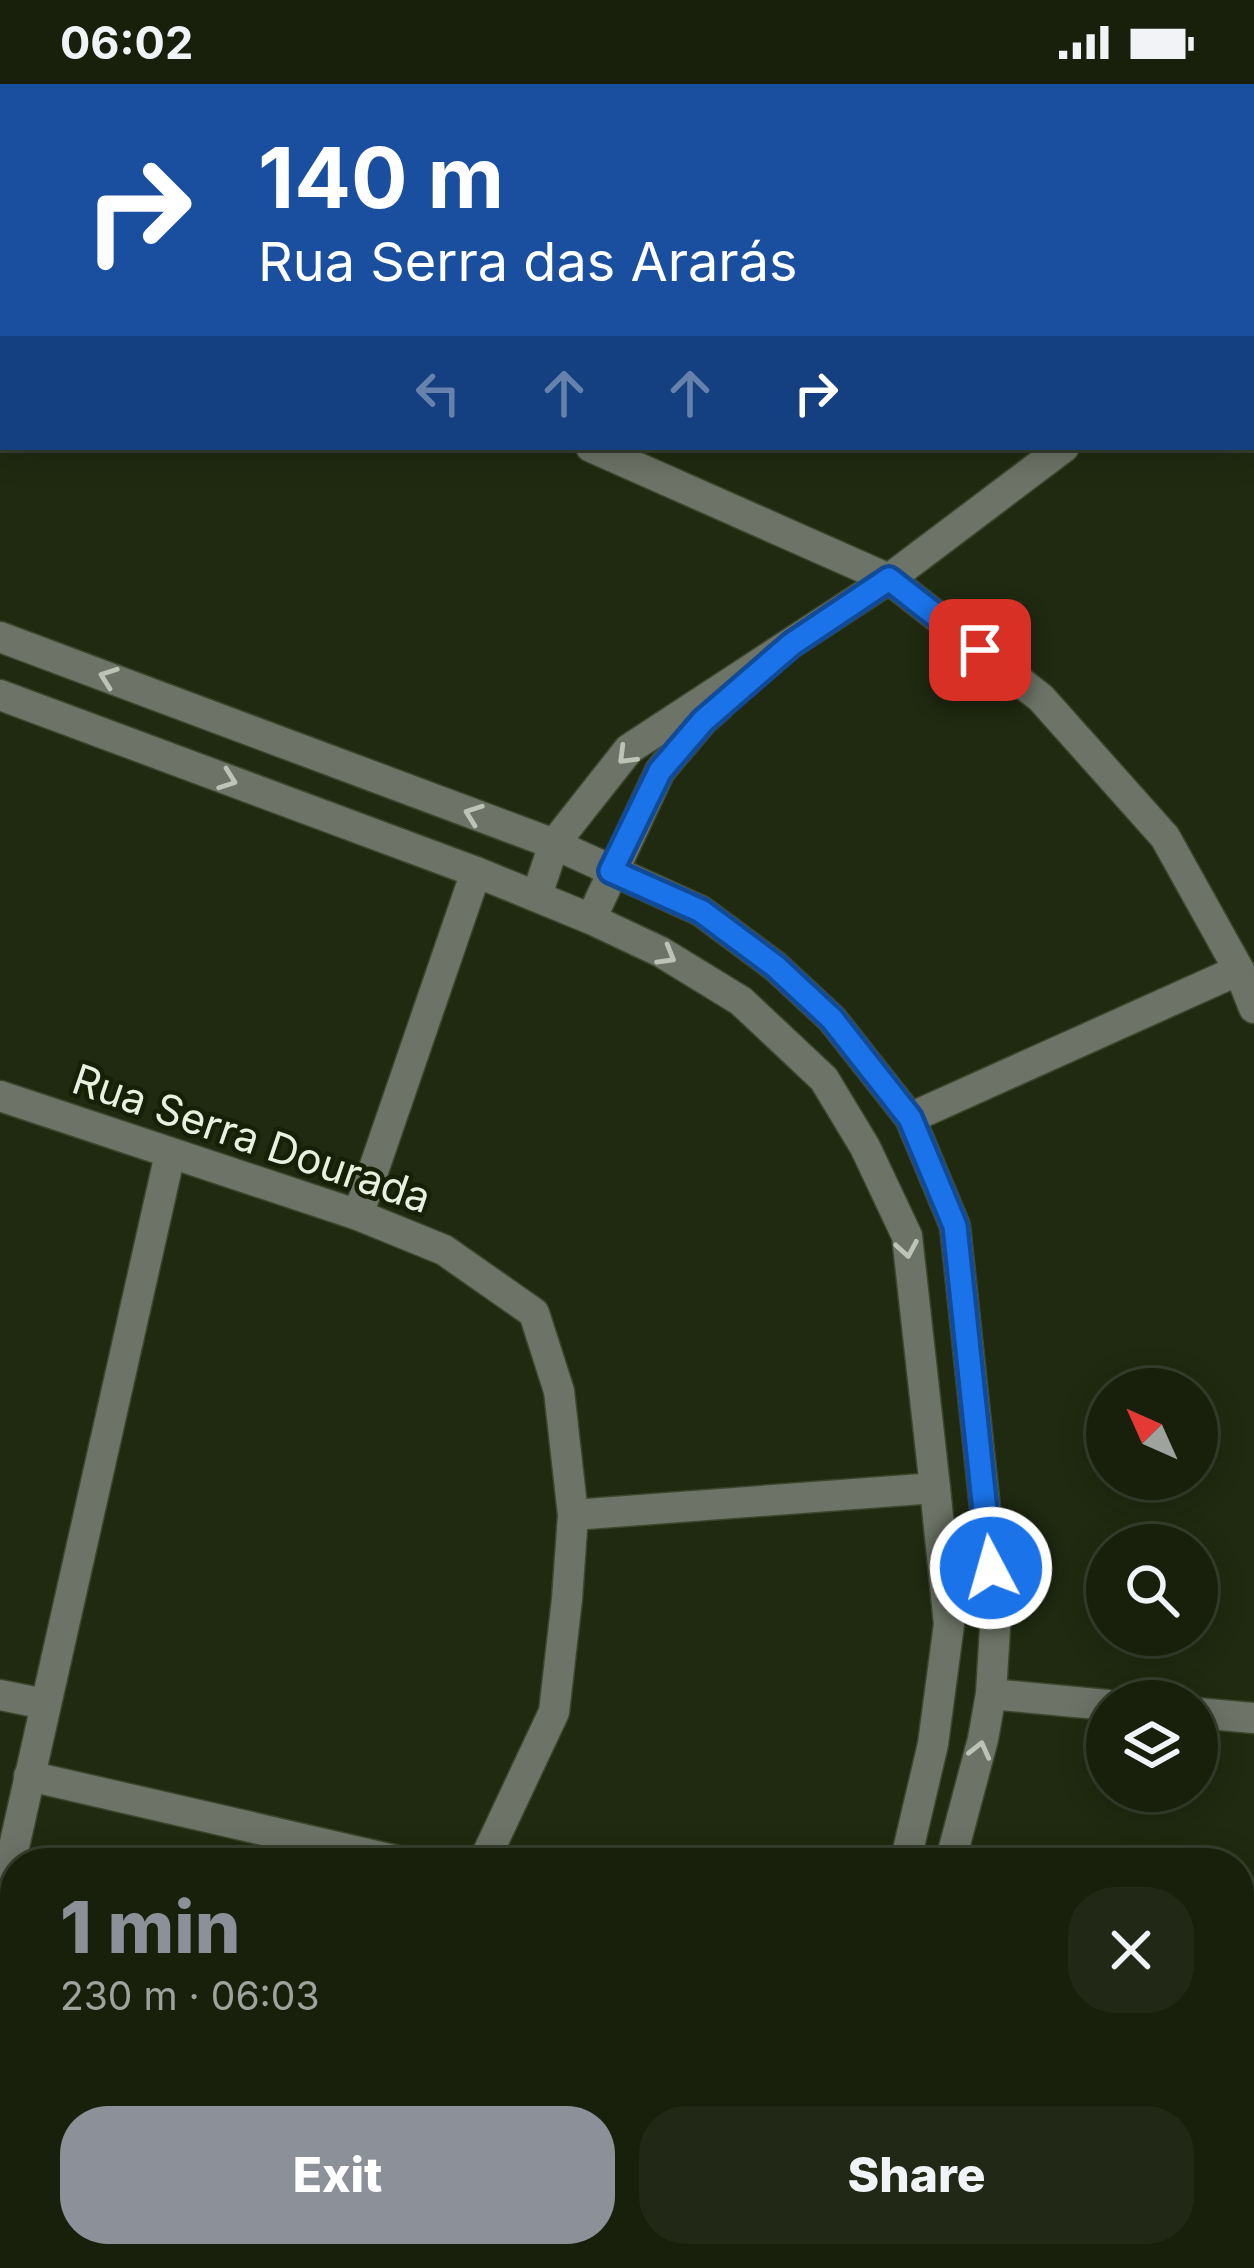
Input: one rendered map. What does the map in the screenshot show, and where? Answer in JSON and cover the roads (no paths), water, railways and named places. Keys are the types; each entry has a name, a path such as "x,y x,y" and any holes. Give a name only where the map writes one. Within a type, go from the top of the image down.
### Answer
{"street":[{"path":"598,450 889,579 1041,698 1165,837 1239,970 1254,1008"},
{"path":"537,895 554,844 628,749 889,579 1060,450"},
{"path":"0,637 554,844 701,911 775,966 832,1019 910,1118 955,1226 995,1611 991,1694 954,1848"},
{"path":"591,919 660,771 703,721 792,644"},
{"path":"0,695 591,919 661,952 741,1001 824,1079 865,1147 907,1236 935,1488 949,1624 933,1744 909,1848"},
{"path":"358,1215 476,872"},
{"path":"910,1118 1239,970"},
{"name":"Rua Serra Dourada","path":"0,1096 358,1215 444,1250 534,1313 560,1391 573,1515 554,1712 490,1848"},
{"path":"13,1848 170,1154"},
{"path":"573,1515 935,1488"},
{"path":"991,1694 1086,1703"},
{"path":"0,1695 45,1704"},
{"path":"1218,1715 1254,1718"},
{"path":"29,1776 342,1848"}]}
